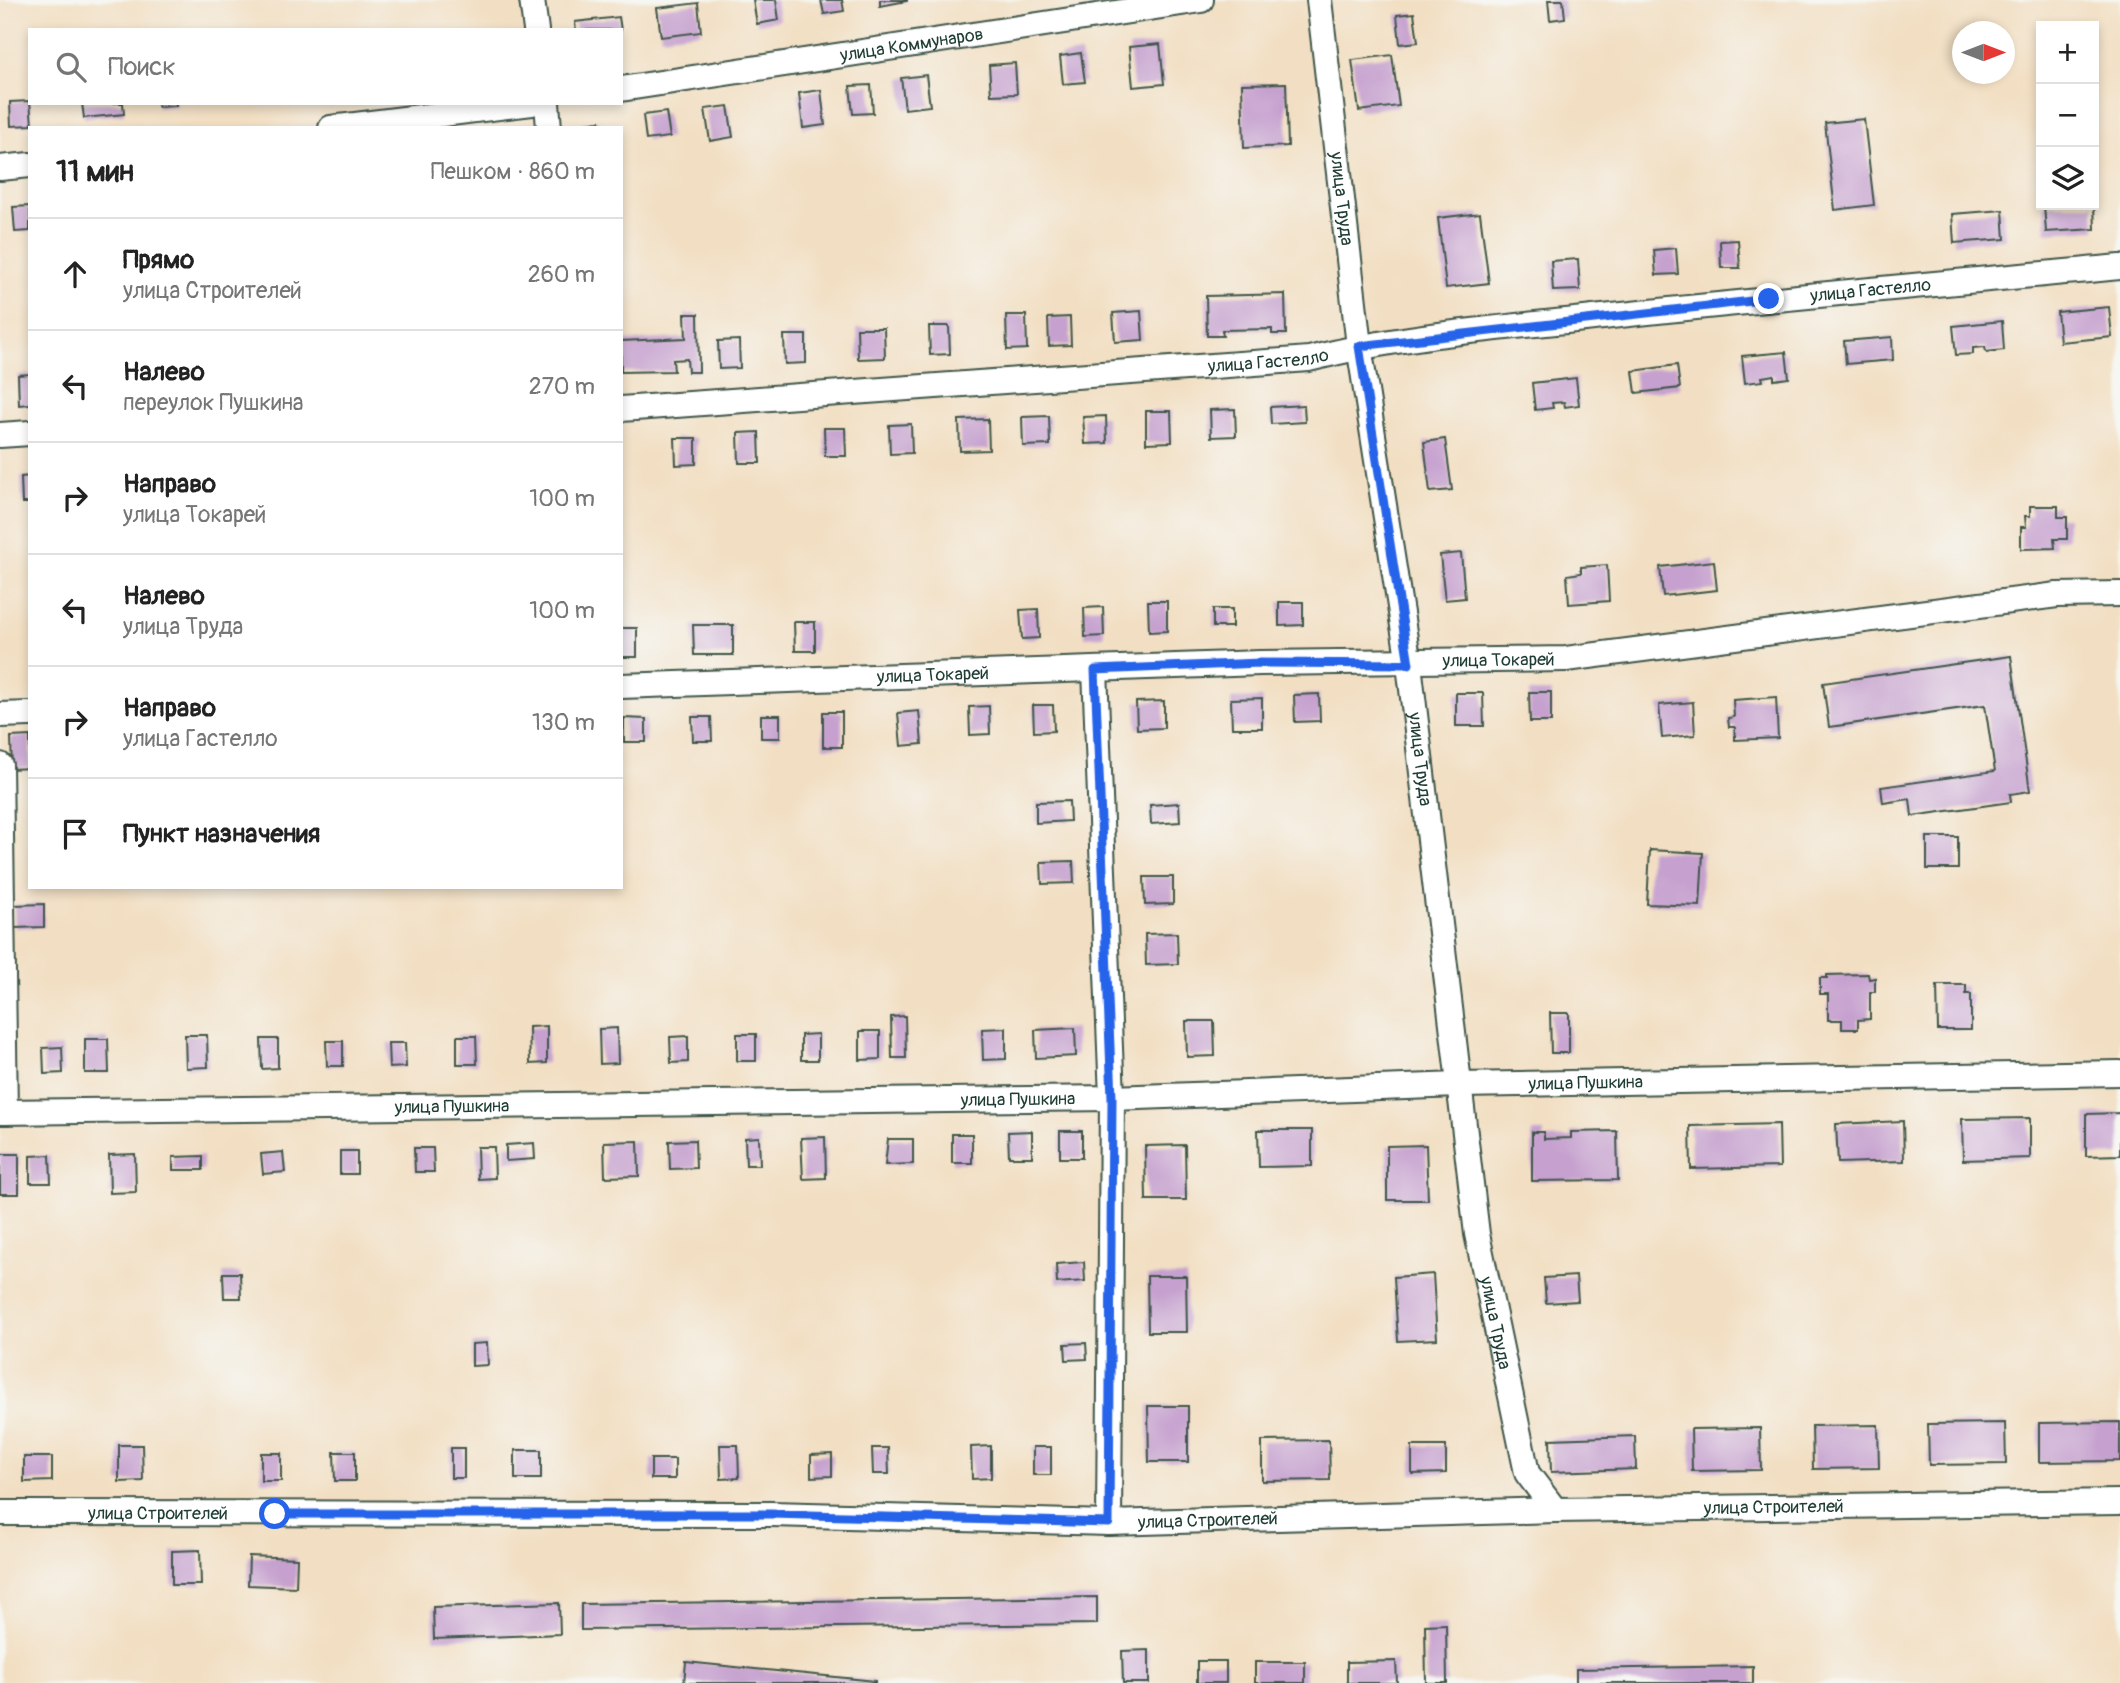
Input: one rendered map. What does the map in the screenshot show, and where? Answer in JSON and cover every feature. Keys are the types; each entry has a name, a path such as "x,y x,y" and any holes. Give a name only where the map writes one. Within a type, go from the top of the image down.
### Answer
{"street":[{"path":"531,0 536,28"},
{"name":"улица Коммунаров","path":"623,89 1200,0"},
{"name":"улица Труда","path":"1319,0 1359,346 1409,664 1477,1234 1527,1473 1555,1510"},
{"path":"347,126 515,105"},
{"path":"547,105 550,126"},
{"path":"0,168 28,164"},
{"name":"улица Гастелло","path":"623,409 1309,359 1359,346 1769,299 2120,267"},
{"path":"0,435 28,433"},
{"name":"улица Токарей","path":"623,686 1260,663 1409,664 1566,659 2057,595 2120,594"},
{"path":"1095,670 1112,1098 1109,1523"},
{"path":"0,715 28,714"},
{"path":"0,765 2,1112"},
{"name":"улица Пушкина","path":"2,1112 1112,1098 1459,1085 2120,1073"},
{"name":"улица Строителей","path":"0,1513 771,1514 1109,1523 1555,1510 2120,1502"}],"building":[{"path":"753,0 776,0 779,20 757,24"},
{"path":"821,0 842,0 844,11 824,14"},
{"path":"880,0 907,0 907,1 880,6"},
{"path":"1548,0 1563,0 1565,18 1550,20"},
{"path":"698,3 701,32 661,37 657,8"},
{"path":"1414,13 1418,42 1400,44 1397,15"},
{"path":"619,17 621,28 576,28 575,22"},
{"path":"1160,44 1164,84 1133,87 1129,47"},
{"path":"1081,53 1085,82 1063,84 1060,56"},
{"path":"1392,55 1399,106 1359,111 1352,60"},
{"path":"1015,63 1017,94 991,95 989,65"},
{"path":"926,75 930,106 905,109 901,78"},
{"path":"1286,83 1288,146 1244,148 1242,84"},
{"path":"871,85 873,113 853,114 850,86"},
{"path":"821,90 825,125 803,128 799,93"},
{"path":"28,101 32,125 11,126 10,102"},
{"path":"82,105 123,105 124,114 84,118"},
{"path":"728,106 733,137 710,141 705,109"},
{"path":"666,112 670,137 646,140 643,115"},
{"path":"1864,119 1874,205 1835,210 1825,123"},
{"path":"600,121 601,126 571,126"},
{"path":"28,206 28,231 15,232 13,207"},
{"path":"2003,210 2005,239 1954,243 1952,214"},
{"path":"2044,210 2094,210 2095,229 2046,232"},
{"path":"1480,213 1489,283 1446,288 1438,218"},
{"path":"1738,240 1740,268 1721,268 1720,241"},
{"path":"1676,248 1678,274 1656,275 1654,250"},
{"path":"1578,259 1580,290 1553,291 1551,261"},
{"path":"1285,294 1286,334 1272,334 1272,329 1222,330 1223,336 1207,336 1206,296"},
{"path":"2109,307 2112,337 2060,342 2057,312"},
{"path":"1141,311 1143,340 1115,342 1113,313"},
{"path":"685,314 698,314 699,372 688,372 687,359 673,360 674,371 623,372 623,341 686,338"},
{"path":"1006,315 1026,315 1027,349 1007,350"},
{"path":"1070,317 1071,345 1049,346 1048,318"},
{"path":"2002,321 2004,350 1986,352 1985,347 1973,348 1973,354 1956,355 1953,326"},
{"path":"929,326 949,326 950,354 930,355"},
{"path":"857,328 884,328 885,358 858,359"},
{"path":"784,335 806,335 806,363 785,364"},
{"path":"1892,337 1893,360 1846,364 1844,341"},
{"path":"739,340 740,368 719,369 718,341"},
{"path":"1786,352 1789,378 1774,380 1774,375 1762,377 1763,381 1745,383 1742,356"},
{"path":"1677,365 1680,388 1636,393 1633,371"},
{"path":"28,374 28,404 19,405 18,375"},
{"path":"1576,378 1579,405 1565,407 1564,402 1552,403 1553,408 1535,410 1532,383"},
{"path":"1304,405 1305,422 1271,424 1270,407"},
{"path":"1235,409 1236,436 1211,437 1210,410"},
{"path":"1146,411 1171,411 1172,442 1146,443"},
{"path":"1049,416 1050,445 1023,446 1022,417"},
{"path":"1106,416 1107,443 1085,444 1083,417"},
{"path":"988,419 989,450 960,451 959,420"},
{"path":"911,424 912,453 890,454 889,425"},
{"path":"824,428 845,428 846,456 825,456"},
{"path":"759,432 760,463 739,463 738,433"},
{"path":"675,438 696,438 696,464 676,465"},
{"path":"1445,439 1452,490 1430,492 1424,442"},
{"path":"28,476 28,503 22,503 21,477"},
{"path":"2030,506 2058,506 2058,517 2067,517 2067,539 2054,539 2055,548 2021,549 2021,527 2026,527 2025,516 2030,516"},
{"path":"1461,553 1465,598 1445,600 1440,555"},
{"path":"1714,561 1717,590 1663,596 1660,567"},
{"path":"1607,565 1609,601 1569,604 1567,575 1581,573 1581,567"},
{"path":"1148,601 1167,601 1167,631 1149,632"},
{"path":"1279,602 1303,602 1303,625 1279,626"},
{"path":"1103,607 1104,636 1085,637 1084,608"},
{"path":"1038,609 1039,638 1022,639 1020,610"},
{"path":"1213,609 1232,609 1232,627 1213,627"},
{"path":"794,622 815,622 815,651 795,651"},
{"path":"693,625 733,625 733,655 694,655"},
{"path":"623,628 637,628 637,657 623,657"},
{"path":"2011,656 2030,791 2010,794 2011,802 1912,816 1910,799 1883,803 1881,787 1995,771 1985,705 1829,727 1823,683"},
{"path":"1529,692 1551,692 1551,722 1530,722"},
{"path":"1456,693 1483,693 1484,726 1456,726"},
{"path":"1319,694 1320,721 1295,722 1294,695"},
{"path":"1776,697 1778,738 1735,740 1735,727 1729,727 1728,718 1734,717 1733,700"},
{"path":"1262,698 1262,728 1232,728 1231,699"},
{"path":"1164,701 1164,728 1137,729 1136,702"},
{"path":"1693,702 1695,735 1662,738 1659,705"},
{"path":"1033,705 1053,705 1054,731 1034,732"},
{"path":"989,706 990,734 970,735 969,707"},
{"path":"919,711 922,744 901,746 898,713"},
{"path":"823,712 842,712 842,747 823,747"},
{"path":"761,715 780,715 780,738 761,738"},
{"path":"692,717 711,717 712,741 693,741"},
{"path":"624,718 646,719 646,742 624,742"},
{"path":"28,736 28,768 12,769 11,737"},
{"path":"1069,801 1070,821 1036,823 1036,802"},
{"path":"1179,803 1180,822 1151,824 1150,805"},
{"path":"1927,837 1958,837 1958,869 1927,869"},
{"path":"1650,850 1703,853 1700,906 1647,904"},
{"path":"1073,861 1074,883 1042,884 1041,862"},
{"path":"1144,877 1173,877 1173,904 1145,905"},
{"path":"44,904 44,927 15,928 14,905"},
{"path":"1177,933 1178,964 1146,965 1145,934"},
{"path":"1868,974 1869,979 1875,978 1875,992 1870,992 1870,1019 1858,1020 1858,1029 1842,1029 1842,1020 1828,1020 1828,994 1820,994 1820,978 1827,978 1827,975"},
{"path":"1937,985 1966,985 1966,994 1971,994 1971,1030 1938,1030"},
{"path":"1550,1013 1569,1013 1569,1053 1551,1053"},
{"path":"905,1016 906,1058 892,1058 891,1017"},
{"path":"1186,1021 1214,1021 1215,1056 1187,1057"},
{"path":"547,1026 547,1063 530,1064 529,1027"},
{"path":"617,1028 618,1063 600,1064 599,1029"},
{"path":"1006,1028 1006,1059 983,1060 982,1029"},
{"path":"1075,1028 1076,1056 1036,1058 1035,1030"},
{"path":"860,1031 880,1031 880,1059 860,1060"},
{"path":"737,1034 756,1034 756,1061 737,1061"},
{"path":"818,1034 818,1060 801,1060 801,1035"},
{"path":"185,1035 207,1035 208,1067 186,1068"},
{"path":"457,1036 476,1036 477,1064 457,1064"},
{"path":"688,1036 688,1062 671,1063 670,1037"},
{"path":"85,1039 108,1039 109,1073 85,1073"},
{"path":"261,1039 278,1039 278,1068 262,1069"},
{"path":"326,1041 343,1041 343,1066 327,1066"},
{"path":"388,1043 405,1043 406,1067 389,1068"},
{"path":"62,1047 63,1073 44,1074 43,1048"},
{"path":"2120,1113 2120,1155 2086,1156 2086,1114"},
{"path":"2030,1118 2030,1158 1963,1160 1962,1119"},
{"path":"1903,1121 1904,1161 1838,1163 1836,1124"},
{"path":"1779,1124 1780,1167 1691,1169 1690,1126"},
{"path":"1258,1130 1312,1130 1312,1166 1259,1167"},
{"path":"1032,1131 1032,1157 1009,1157 1008,1132"},
{"path":"1060,1131 1082,1131 1082,1158 1060,1158"},
{"path":"1617,1131 1618,1180 1532,1181 1532,1132 1544,1132 1544,1139 1571,1138 1571,1132"},
{"path":"952,1134 972,1134 972,1163 952,1163"},
{"path":"759,1137 760,1165 746,1165 745,1138"},
{"path":"825,1137 826,1178 803,1179 801,1138"},
{"path":"888,1139 913,1139 913,1164 885,1165"},
{"path":"695,1140 696,1168 670,1169 669,1141"},
{"path":"638,1141 639,1176 605,1177 604,1142"},
{"path":"534,1143 535,1159 506,1161 506,1145"},
{"path":"1185,1145 1186,1200 1146,1200 1145,1146"},
{"path":"1426,1145 1428,1200 1387,1200 1387,1146"},
{"path":"477,1147 494,1147 495,1178 478,1179"},
{"path":"414,1148 433,1148 434,1172 415,1172"},
{"path":"340,1151 357,1151 357,1174 340,1174"},
{"path":"283,1152 285,1172 263,1174 261,1154"},
{"path":"0,1154 19,1154 19,1194 0,1194"},
{"path":"135,1154 136,1192 110,1193 109,1155"},
{"path":"50,1155 51,1183 30,1183 30,1156"},
{"path":"203,1156 203,1170 173,1170 173,1157"},
{"path":"1084,1262 1085,1281 1057,1283 1056,1264"},
{"path":"223,1273 240,1273 241,1298 224,1298"},
{"path":"1433,1274 1437,1339 1398,1341 1394,1277"},
{"path":"1147,1276 1186,1276 1187,1332 1148,1332"},
{"path":"1576,1276 1578,1301 1546,1303 1544,1278"},
{"path":"487,1343 488,1365 472,1366 472,1344"},
{"path":"1086,1343 1087,1359 1066,1360 1065,1344"},
{"path":"1148,1406 1188,1406 1188,1462 1149,1462"},
{"path":"2120,1422 2120,1461 2039,1462 2039,1423"},
{"path":"2005,1423 2006,1464 1929,1465 1928,1424"},
{"path":"1878,1425 1879,1468 1813,1469 1812,1426"},
{"path":"1760,1428 1761,1470 1692,1471 1691,1429"},
{"path":"1635,1436 1636,1469 1551,1472 1550,1439"},
{"path":"1329,1440 1330,1480 1262,1481 1262,1441"},
{"path":"119,1445 142,1445 143,1481 119,1482"},
{"path":"720,1445 738,1445 739,1478 721,1479"},
{"path":"991,1446 991,1478 972,1479 971,1447"},
{"path":"1412,1446 1446,1446 1446,1473 1412,1474"},
{"path":"1033,1447 1051,1447 1051,1475 1033,1475"},
{"path":"451,1448 464,1448 464,1478 451,1478"},
{"path":"872,1448 888,1448 889,1474 873,1474"},
{"path":"515,1450 541,1450 541,1479 515,1479"},
{"path":"334,1452 355,1452 355,1481 335,1481"},
{"path":"261,1453 281,1453 281,1481 261,1481"},
{"path":"832,1454 832,1476 811,1477 811,1455"},
{"path":"24,1457 52,1457 52,1481 24,1482"},
{"path":"651,1459 675,1459 675,1479 651,1479"},
{"path":"200,1550 201,1585 172,1585 172,1551"},
{"path":"249,1556 297,1558 296,1587 248,1585"},
{"path":"1097,1597 1097,1624 581,1630 581,1604"},
{"path":"559,1603 560,1634 434,1639 433,1607"},
{"path":"1446,1624 1447,1683 1426,1683 1425,1625"},
{"path":"1149,1650 1149,1683 1123,1683 1122,1651"},
{"path":"1197,1661 1226,1661 1226,1683 1197,1683"},
{"path":"1396,1661 1397,1683 1347,1683 1347,1662"},
{"path":"686,1662 875,1681 875,1683 684,1683"},
{"path":"1255,1662 1305,1662 1305,1683 1255,1683"},
{"path":"1753,1666 1753,1683 1576,1683 1576,1669"}],"route":[{"path":"275,1514 771,1514 1109,1523 1112,1098 1095,670 1260,663 1409,664 1359,346 1769,299"}]}
